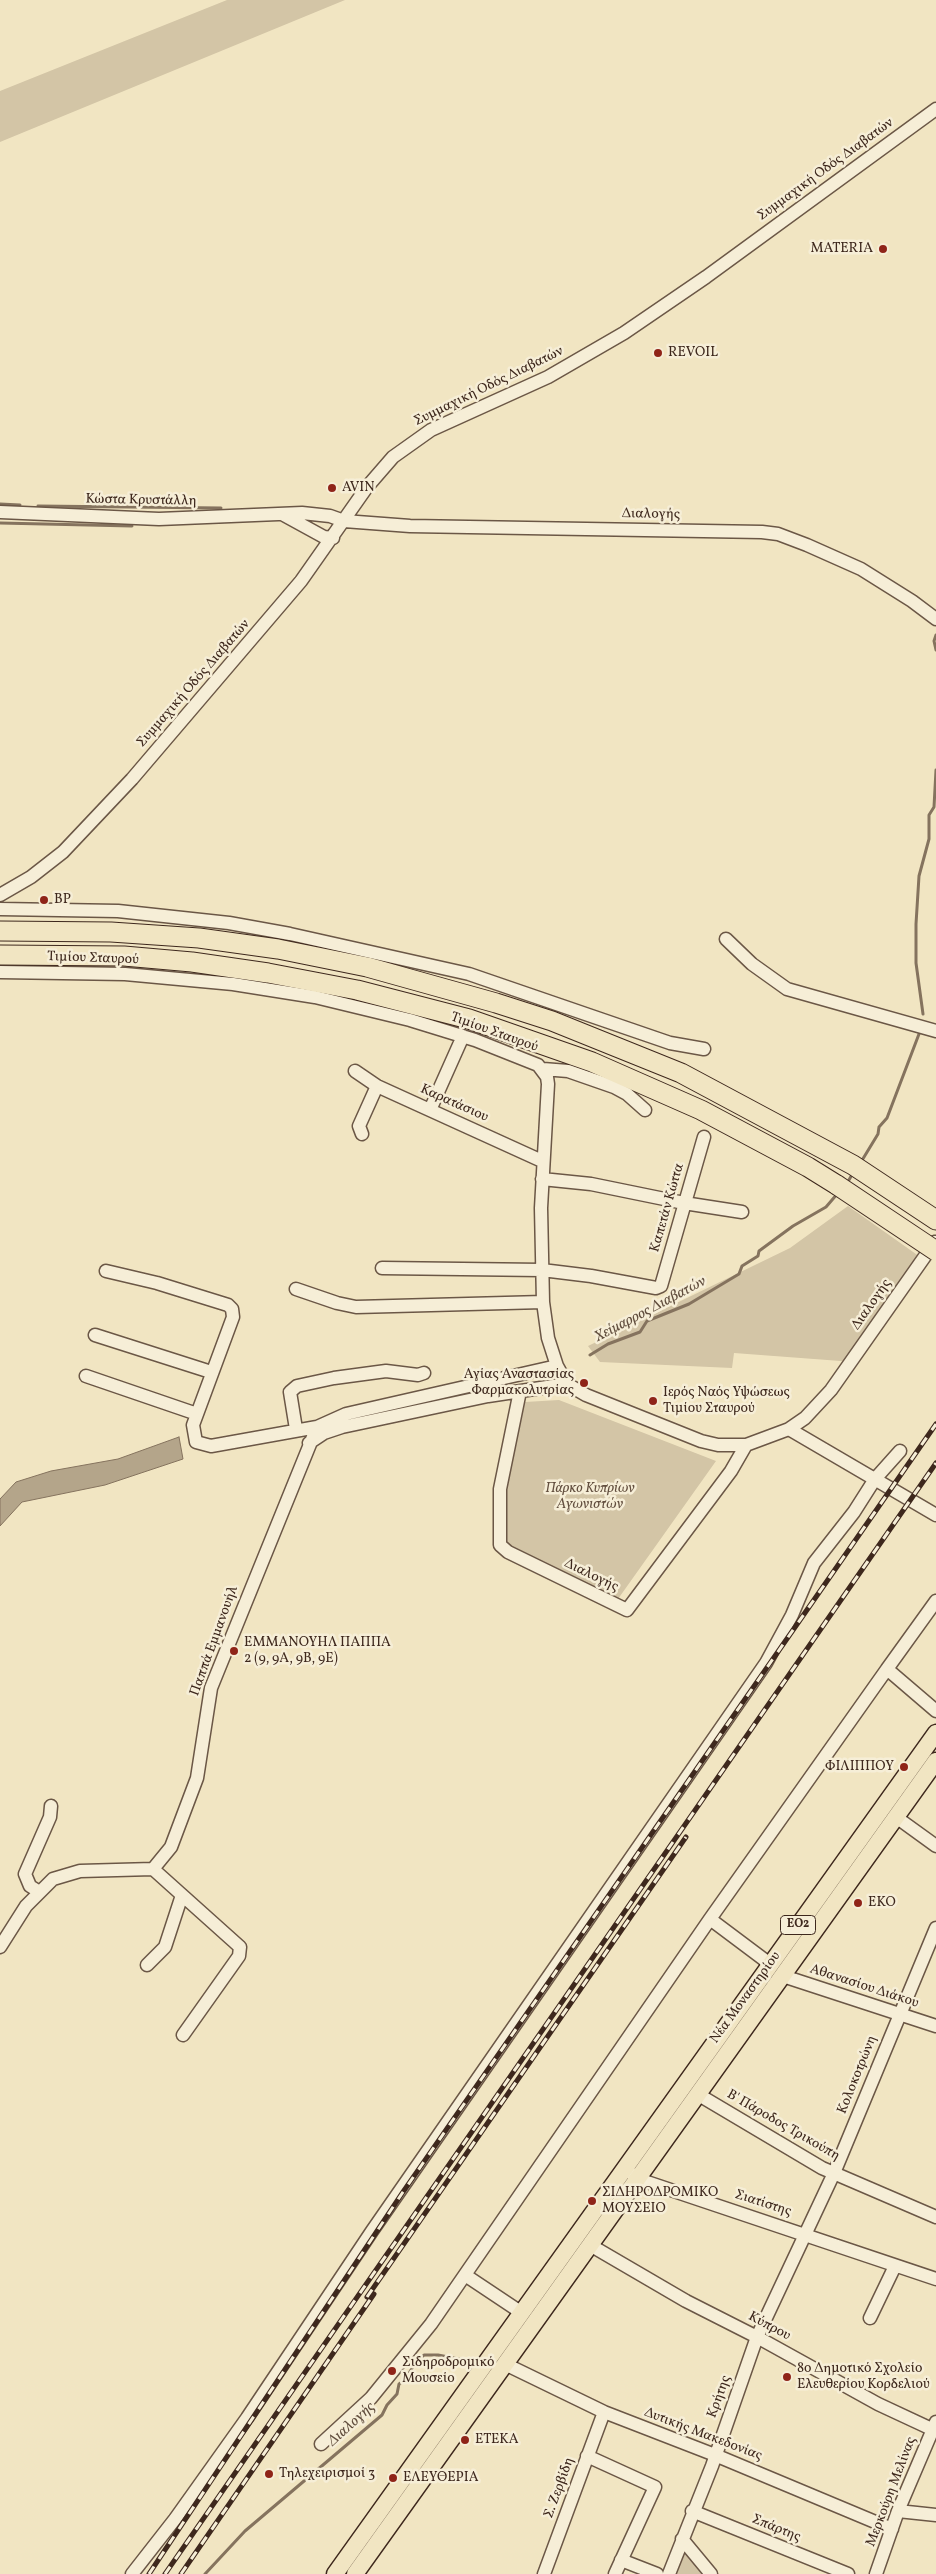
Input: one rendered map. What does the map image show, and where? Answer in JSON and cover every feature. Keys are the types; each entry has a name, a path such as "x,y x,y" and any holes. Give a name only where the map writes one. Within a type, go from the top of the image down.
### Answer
{"highway":[{"path":"0,931 111,932 199,938 278,949 366,967 552,1021 681,1073 853,1165 936,1220"},
{"path":"0,955 124,956 192,962 268,973 357,990 469,1018 592,1062 701,1110 808,1167 936,1251"}],"main road":[{"name":"Νέα Μοναστηρίου","path":"624,2168 936,1733"},
{"name":"Νέα Μοναστηρίου","path":"638,2179 936,1761"},
{"name":"ΕΟ2","path":"335,2574 624,2168"},
{"name":"ΕΟ2","path":"355,2574 638,2179"}],"street":[{"name":"Συμμαχική Οδός Διαβατών","path":"0,895 41,870 89,827 302,581 386,464 415,440 548,377 624,333 706,277 936,109"},
{"name":"Κώστα Κρυστάλλη","path":"0,512 159,518 302,513 330,516 344,521"},
{"path":"282,514 324,537 333,538"},
{"name":"Διαλογής","path":"344,521 410,526 736,531 778,534 861,570 936,619"},
{"path":"0,909 118,911 229,923 389,954 469,974 670,1043 704,1049"},
{"path":"726,939 752,964 787,989 936,1031"},
{"name":"Τιμίου Σταυρού","path":"0,972 125,974 233,984 316,997 410,1020 463,1036 538,1065 543,1070 548,1084 542,1161 543,1302 548,1338 557,1366 567,1384"},
{"path":"430,1110 463,1036"},
{"path":"543,1070 568,1072 614,1087 627,1094 645,1110"},
{"name":"Καρατάσιου","path":"354,1071 378,1086 542,1161"},
{"path":"362,1134 359,1126 378,1086"},
{"name":"Καπετάν Κώττα","path":"542,1270 591,1276 656,1288 661,1286 704,1137"},
{"path":"542,1178 591,1184 684,1203 742,1212"},
{"name":"Διαλογής","path":"789,1429 805,1418 831,1390 936,1240"},
{"path":"382,1268 542,1270"},
{"path":"106,1271 157,1283 228,1305 232,1310 233,1317 197,1414 193,1435 196,1442 202,1446 317,1427 346,1414 557,1366"},
{"path":"296,1289 337,1303 356,1307 543,1302"},
{"path":"95,1335 211,1372"},
{"path":"296,1429 290,1392 297,1386 334,1378 386,1371 418,1375 424,1373"},
{"path":"86,1376 197,1414"},
{"path":"309,1443 324,1433 342,1427 520,1391 567,1384 586,1395 674,1432 718,1445 746,1445 789,1429 936,1515"},
{"name":"Διαλογής","path":"520,1391 500,1489 500,1545 508,1552 627,1610 731,1470 746,1445"},
{"name":"Παππά Εμμανουήλ","path":"154,1869 171,1847 192,1796 197,1778 211,1688 317,1427"},
{"path":"132,2574 176,2519 247,2418 372,2231 766,1664 792,1616 814,1563 854,1512 875,1479 900,1451"},
{"path":"321,2444 371,2398 396,2370 464,2275 710,1919 936,1601"},
{"path":"887,1669 936,1711"},
{"path":"38,1891 30,1886 24,1874 50,1816 51,1806"},
{"path":"896,1817 936,1846"},
{"path":"0,1947 26,1906 38,1891 53,1879 80,1871 154,1869 239,1945 241,1951 183,2035"},
{"path":"147,1965 165,1946 182,1895"},
{"path":"710,1919 770,1964"},
{"name":"Κολοκοτρώνη","path":"806,2234 834,2173 936,1928"},
{"name":"Αθανασίου Διάκου","path":"783,1976 936,2026"},
{"name":"Β' Πάροδος Τρικούπη","path":"699,2095 834,2173 936,2217"},
{"name":"Σιατίστης","path":"624,2168 638,2179 936,2279"},
{"name":"Κρήτης","path":"668,2574 715,2455 757,2337 806,2234"},
{"name":"Κύπρου","path":"590,2246 686,2301 757,2337 878,2404 935,2428"},
{"path":"870,2318 895,2266"},
{"path":"464,2275 522,2312"},
{"name":"Δυτικής Μακεδονίας","path":"505,2364 604,2412 715,2455 892,2529"},
{"name":"Σ. Ζερβίδη","path":"544,2574 604,2412"},
{"name":"Μερκούρη Μελίνας","path":"876,2574 898,2511 935,2428"},
{"path":"587,2456 655,2487 615,2574"},
{"name":"Σπάρτης","path":"692,2511 848,2574"},
{"path":"898,2511 936,2515"},
{"path":"682,2539 711,2574"},
{"path":"621,2560 657,2574"}],"green space":[{"path":"227,0 345,0 0,142 0,91"},
{"path":"848,1206 923,1259 854,1362 734,1353 732,1368 600,1362 588,1346 790,1248"},
{"name":"Πάρκο Κυπρίων Αγωνιστών","path":"559,1400 716,1461 618,1599 502,1543 506,1474 525,1402"},
{"path":"682,2539 711,2574 669,2574"}],"shaded area":[{"path":"179,1437 183,1459 105,1485 22,1502 0,1526 0,1499 16,1482 51,1471 118,1459"}],"waterway":[{"path":"0,504 20,505"},
{"path":"38,506 221,508"},
{"path":"0,523 132,526"},
{"name":"Χείμαρρος Διαβατών","path":"936,635 934,641 936,650"},
{"name":"Χείμαρρος Διαβατών","path":"923,1014 916,963 916,924 919,876 929,839 929,815 934,807 936,770"},
{"name":"Χείμαρρος Διαβατών","path":"861,1162 878,1134 879,1127 887,1118 919,1034"},
{"name":"Χείμαρρος Διαβατών","path":"846,1185 853,1173"},
{"name":"Χείμαρρος Διαβατών","path":"590,1355 608,1344 640,1332 647,1321 689,1304 739,1274 742,1266 758,1256 759,1251 793,1226 826,1207 838,1193"},
{"name":"Διαλογής","path":"205,2574 245,2531 382,2415 387,2405 397,2394 399,2384 405,2380 414,2365 424,2355 438,2355 469,2361"}],"railway":[{"path":"149,2574 403,2192 936,1424"},
{"path":"165,2574 936,1463"},
{"path":"367,2297 686,1837"},
{"path":"181,2574 374,2294"}],"place":[{"name":"MATERIA","path":"883,249"},
{"name":"REVOIL","path":"658,353"},
{"name":"AVIN","path":"332,488"},
{"name":"BP","path":"44,900"},
{"name":"Αγίας Αναστασίας Φαρμακολυτρίας","path":"584,1383"},
{"name":"Ιερός Ναός Υψώσεως Τιμίου Σταυρού","path":"653,1401"},
{"name":"ΕΜΜΑΝΟΥΗΛ ΠΑΠΠΑ 2 (9, 9Α, 9Β, 9Ε)","path":"234,1651"},
{"name":"ΦΙΛΙΠΠΟΥ","path":"904,1767"},
{"name":"EKO","path":"858,1903"},
{"name":"ΣΙΔΗΡΟΔΡΟΜΙΚΟ ΜΟΥΣΕΙΟ","path":"592,2201"},
{"name":"Σιδηροδρομικό Μουσείο","path":"392,2371"},
{"name":"8ο Δημοτικό Σχολείο Ελευθερίου Κορδελιού","path":"787,2377"},
{"name":"ΕΤΕΚΑ","path":"465,2440"},
{"name":"Τηλεχειρισμοί 3","path":"269,2474"},
{"name":"ΕΛΕΥΘΕΡΙΑ","path":"393,2478"}]}
